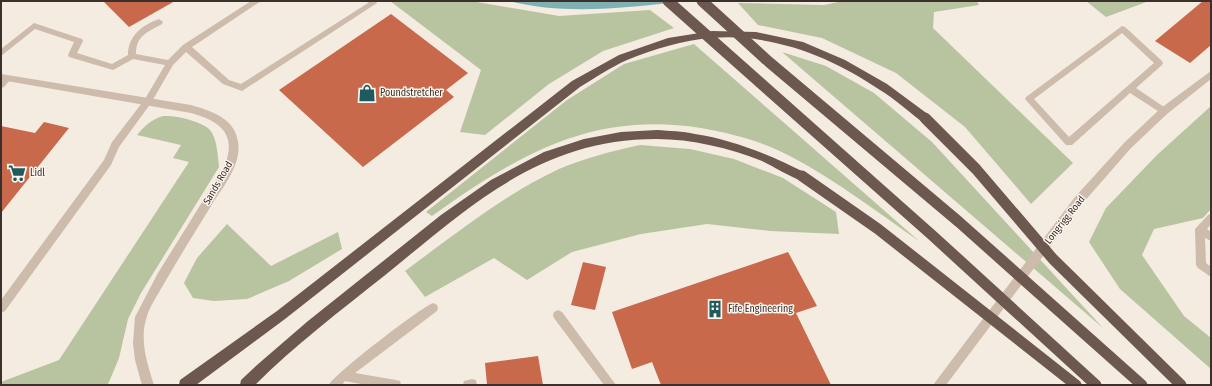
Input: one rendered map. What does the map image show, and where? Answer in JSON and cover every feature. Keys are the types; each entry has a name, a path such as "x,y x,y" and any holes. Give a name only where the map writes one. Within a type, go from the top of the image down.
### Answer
{"highway":[{"path":"668,1 933,236 1096,385"},
{"path":"702,1 775,67 959,222 1142,385"},
{"path":"185,385 281,315 576,84 605,65 648,46 678,38 717,33 739,33 785,41 828,56 859,70 898,96 925,118 976,170 1053,259 1181,385"},
{"path":"246,385 268,363 306,331 462,205 512,172 534,161 581,143 620,135 660,134 679,135 703,139 740,148 768,158 802,176 878,229 1076,385"}],"street":[{"name":"Longrigg Road","path":"939,385 1080,200 1128,145 1164,112 1211,74"},
{"name":"Sands Road","path":"3,80 148,101 191,109 216,117 230,131 234,140 234,149 228,170 178,249 147,303 141,318 137,337 138,351 148,385"}],"lane":[{"path":"1,308 108,162 115,145 148,101 170,63 186,47 257,1"},
{"path":"186,47 226,82 242,88 373,3 371,1"},
{"path":"132,56 131,45 135,37 159,22"},
{"path":"1,53 34,26 79,41 72,55 113,67 132,56 170,63"},
{"path":"1122,29 1159,63 1130,89 1069,142 1028,99 1122,29"},
{"path":"1130,89 1164,112"},
{"path":"1211,218 1200,229 1201,265 1211,273"},
{"path":"1200,229 1211,237"},
{"path":"334,385 433,308"},
{"path":"558,315 611,385"},
{"path":"344,376 396,385"}],"green space":[{"path":"390,1 471,1 559,16 650,10 674,28 603,51 549,84 485,135 460,132 481,70"},
{"path":"843,1 977,1 979,5 934,12 933,28 1073,163 1031,204 965,127 896,73 822,38 758,25 738,3 824,5"},
{"path":"1086,1 1149,1 1106,17"},
{"path":"694,44 919,241 838,185 805,164 778,150 723,132 661,124 625,126 590,132 558,143 526,157 495,174 432,216 426,212 567,100 624,64"},
{"path":"782,52 826,66 874,93 932,142 1103,328"},
{"path":"1211,106 1211,209 1203,218 1154,229 1142,255 1184,316 1211,338 1211,369 1120,289 1089,242 1106,208 1157,155"},
{"path":"163,116 174,116 188,119 201,124 210,130 216,143 219,167 141,293 128,319 119,358 109,382 107,385 1,385 1,382 59,360 189,162 173,158 181,145 137,135 148,123"},
{"path":"640,145 690,149 734,159 783,178 836,212 839,234 770,231 707,224 641,234 572,252 527,280 494,258 425,297 405,271 479,216 538,179 579,161"},
{"path":"227,224 271,266 338,232 342,249 289,281 247,299 214,301 193,298 184,283 197,258"}],"water":[{"path":"508,1 689,1 621,8 576,9 531,6"}],"building":[{"path":"103,1 175,1 129,27"},
{"path":"1203,1 1211,1 1211,45 1190,63 1155,41"},
{"name":"Poundstretcher","path":"391,14 468,73 446,90 454,97 363,167 279,90"},
{"name":"Lidl","path":"44,122 69,128 1,213 1,126 35,133"},
{"path":"788,252 817,306 796,313 831,385 661,385 652,362 632,369 612,312"},
{"path":"583,262 606,267 595,310 571,305"},
{"path":"538,356 543,385 487,385 485,363"}],"place":[{"name":"Poundstretcher","path":"367,93"},
{"name":"Lidl","path":"17,173"},
{"name":"Fife Engineering","path":"715,309"}]}
